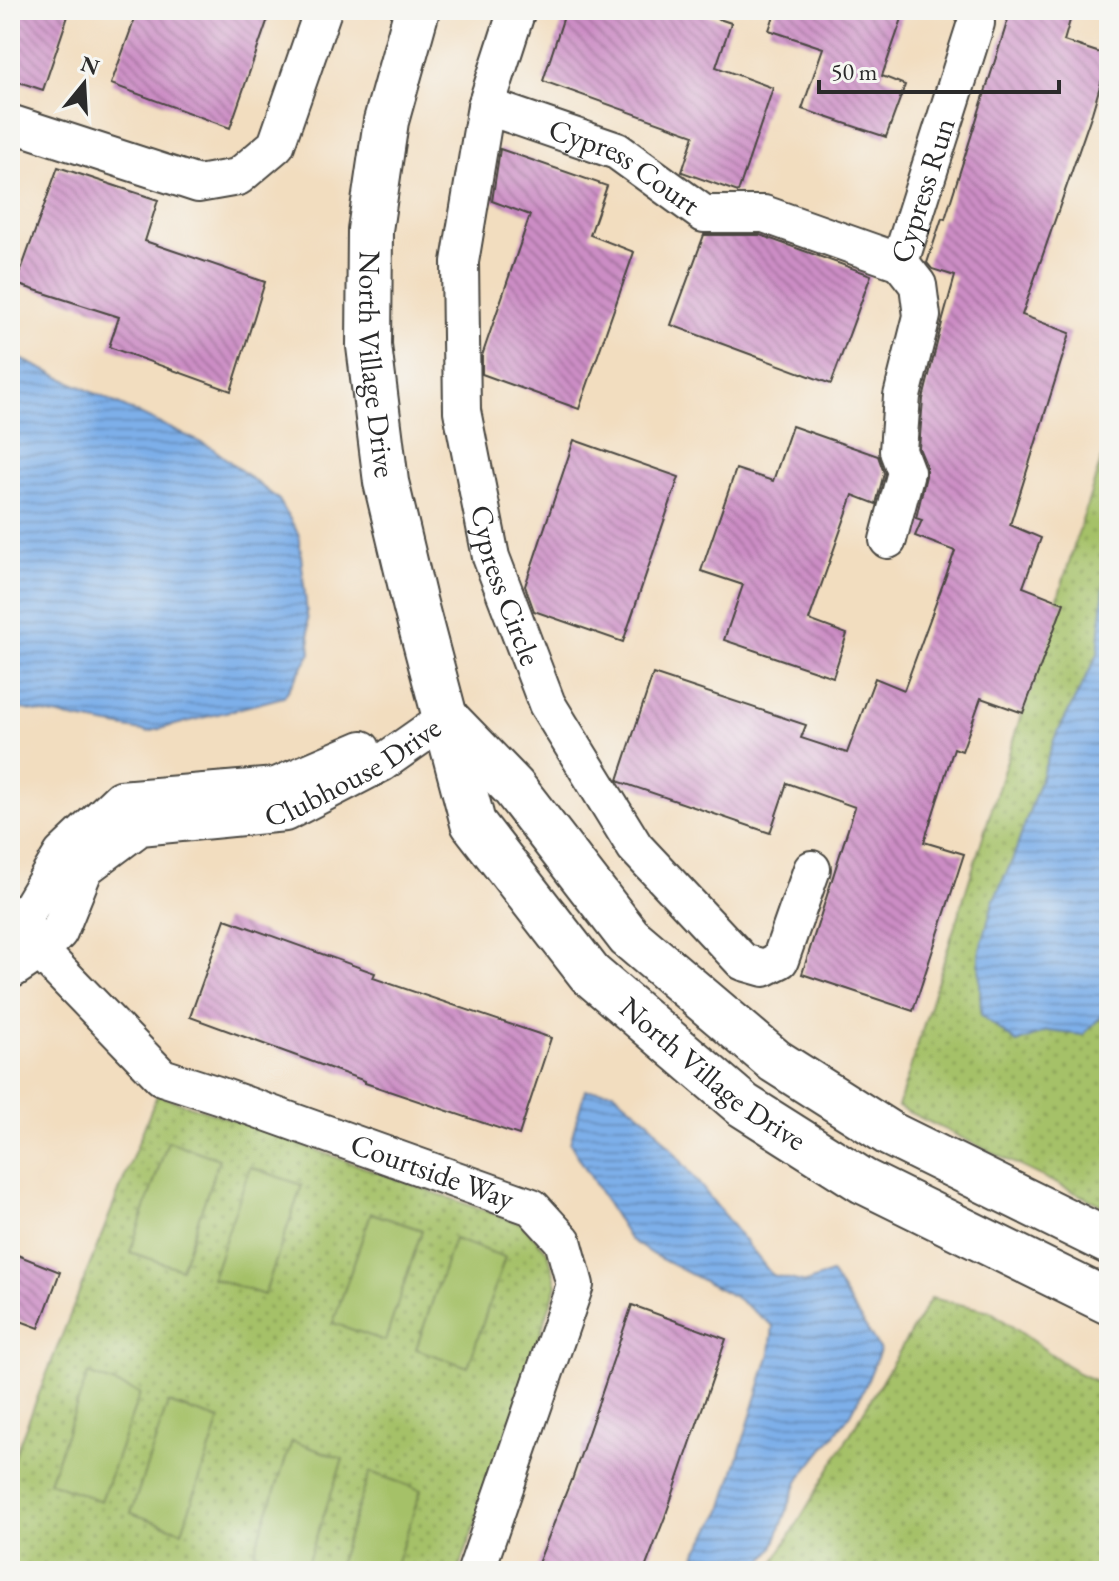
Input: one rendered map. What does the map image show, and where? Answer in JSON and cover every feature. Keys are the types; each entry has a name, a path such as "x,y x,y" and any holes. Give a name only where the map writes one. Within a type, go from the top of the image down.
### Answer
{"street":[{"path":"10,123 198,184 238,177 276,145 323,10"},
{"name":"North Village Drive","path":"417,10 386,121 370,230 369,346 386,482 473,823 590,974 743,1105 863,1181 1109,1302"},
{"name":"Cypress Circle","path":"517,10 486,106 460,262 462,411 491,557 547,704 635,847 743,962 764,968 780,960 812,869"},
{"name":"Cypress Run","path":"888,540 906,472 898,451 902,396 922,316 918,285 900,262 976,23"},
{"name":"Cypress Court","path":"486,106 617,151 704,214 764,214 900,262"},
{"name":"North Village Drive","path":"446,718 513,787 629,937 775,1061 890,1134 1109,1242"},
{"name":"Clubhouse Drive","path":"16,919 62,854 120,799 276,786 380,741 446,718"},
{"name":"Clubhouse Drive","path":"25,960 59,932 85,868 140,827 285,813 382,763 446,718"},
{"name":"Courtside Way","path":"16,919 25,960 162,1077 532,1207 563,1241 575,1285 476,1571"}],"green space":[{"path":"1109,435 1109,1209 898,1107"},
{"path":"157,1095 522,1224 548,1252 557,1285 459,1571 10,1571 10,1467"},
{"path":"168,1141 219,1159 181,1269 130,1252"},
{"path":"250,1167 302,1185 264,1295 212,1278"},
{"path":"371,1213 422,1230 385,1341 333,1323"},
{"path":"454,1239 505,1257 468,1367 416,1349"},
{"path":"931,1298 990,1311 1078,1373 1109,1387 1109,1571 769,1571"},
{"path":"88,1374 140,1393 101,1501 49,1482"},
{"path":"168,1403 220,1420 182,1531 131,1513"},
{"path":"292,1441 343,1459 305,1569 254,1552"},
{"path":"370,1472 421,1490 394,1571 336,1571"}],"water":[{"path":"10,354 211,447 279,500 299,535 311,653 284,697 148,732 10,707"},
{"path":"1109,531 1109,1005 1107,1011 1083,1035 1047,1031 1017,1043 981,1015 979,954 994,899 1012,861 1054,740 1098,654"},
{"path":"585,1090 613,1091 649,1121 772,1275 806,1283 831,1273 880,1350 851,1414 798,1481 773,1548 755,1571 689,1571 722,1510 770,1353 773,1326 735,1297 653,1255 629,1239 570,1143"}],"building":[{"path":"10,10 70,10 43,90 10,79"},
{"path":"138,10 271,10 230,128 111,84"},
{"path":"566,10 692,10 731,23 716,67 773,88 738,192 682,172 694,135 543,81"},
{"path":"776,10 905,10 882,76 905,85 886,137 802,109 823,48 769,30"},
{"path":"1011,10 1073,10 1064,41 1109,56 1022,315 1070,333 1010,525 1041,538 1023,587 1064,603 1023,713 981,698 962,751 954,748 924,842 964,854 913,1011 802,974 855,807 787,783 770,833 618,780 653,674 806,725 801,738 847,753 875,678 904,690 955,551 915,536 922,520 916,518 926,476 926,465 919,448 923,399 955,276 932,269 927,263 942,218 945,219"},
{"path":"500,149 607,186 590,235 634,252 579,409 482,374 482,356 530,215 492,201"},
{"path":"58,167 158,200 145,241 265,282 231,391 109,347 119,317 16,284"},
{"path":"704,235 760,235 871,275 831,384 671,325"},
{"path":"792,426 878,456 884,473 876,504 853,495 809,620 847,634 833,677 724,640 743,585 701,571 736,469 773,481"},
{"path":"574,440 679,477 623,642 534,611 525,586"},
{"path":"225,919 375,973 373,978 551,1038 519,1135 365,1083 190,1017"},
{"path":"10,1252 60,1272 39,1328 10,1317"},
{"path":"632,1305 726,1339 665,1517 644,1571 535,1571 572,1480"}]}
